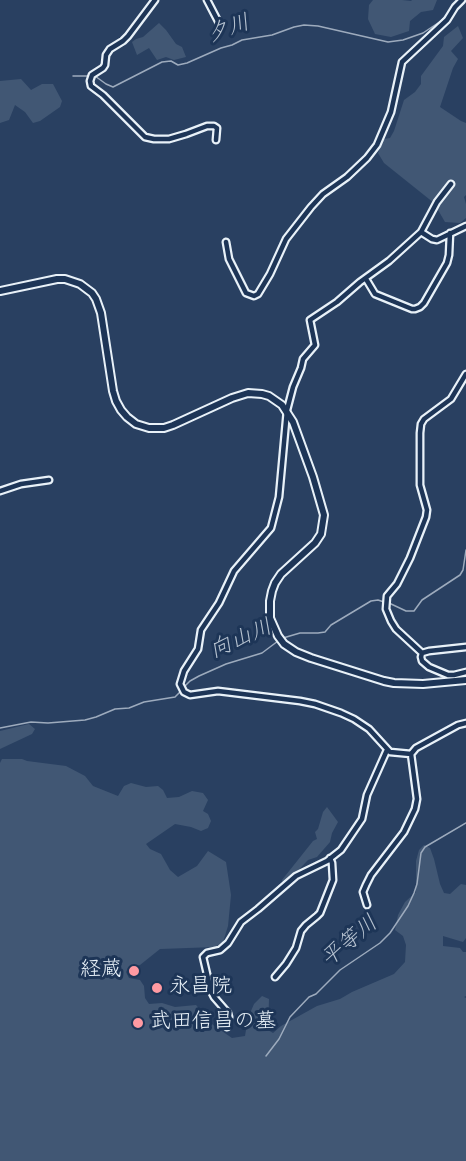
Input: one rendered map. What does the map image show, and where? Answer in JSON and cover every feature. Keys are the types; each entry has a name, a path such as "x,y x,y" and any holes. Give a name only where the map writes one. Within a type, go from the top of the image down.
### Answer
{"street":[{"path":"155,0 128,36 110,49 103,68 92,75 91,86 146,137 169,139 207,126 214,126 216,140"},
{"path":"207,0 219,23"},
{"path":"226,242 229,259 246,293 255,296 270,274 286,239 304,216 323,194 347,177 377,145 391,112 402,62 447,20 462,0"},
{"path":"411,754 390,752 369,729 354,719 315,704 300,700 218,691 190,695 182,689 180,684 184,671 198,649 201,630 219,603 234,571 271,528 279,497 287,410 303,359 315,345 310,320 389,261 421,232 437,202 451,184"},
{"path":"421,232 437,240 466,226"},
{"path":"366,279 375,294 412,309 420,307 447,262 450,233"},
{"path":"0,291 65,279 80,284 92,293 101,313 116,401 127,417 136,424 149,428 164,428 248,393 262,394 275,399 287,410 293,422 324,515 321,534 315,543 275,583 270,601 270,618 278,636 284,644 296,652 394,683 423,684 466,680"},
{"path":"422,653 396,629 391,621 386,609 387,596 397,584 410,558 426,517 427,510 420,485 421,424 424,419 451,399 466,374"},
{"path":"0,491 21,484 49,480"},
{"path":"422,653 466,647"},
{"path":"422,653 422,661 429,667 448,675 466,672"},
{"path":"367,904 363,892 371,875 404,832 416,809 417,799 411,754 416,748 466,723"},
{"path":"227,1027 228,1012 211,991 203,957 207,952 220,950 228,943 240,922 296,876 341,850 362,819 367,795 387,750"},
{"path":"275,977 296,948 301,932 320,913 333,880 330,858"}],"shaded area":[{"path":"373,0 437,0 433,10 421,12 410,21 409,31 391,37 375,34 368,19 369,5"},
{"path":"159,23 176,44 182,47 186,57 174,60 166,57 157,60 149,48 137,55 132,42 143,37"},
{"path":"458,26 463,38 451,51 458,59 440,107 466,123 466,195 464,197 466,218 460,223 445,222 434,203 384,163 378,153 384,139 390,138 394,131 404,100 421,84 421,76 443,46 444,37"},
{"path":"21,79 31,90 42,84 53,84 62,101 60,107 40,121 33,123 25,112 15,105 9,120 0,123 0,81"},
{"path":"29,724 35,729 32,734 0,749 0,731"},
{"path":"2,759 22,759 66,766 85,776 93,786 118,796 124,786 131,783 146,787 158,786 167,798 179,797 192,791 203,793 208,800 203,811 208,814 211,821 208,828 201,831 175,824 146,844 150,849 161,854 170,870 178,877 197,866 208,851 226,862 231,895 228,926 223,942 215,947 160,949 140,965 128,968 126,972 129,978 140,980 149,1004 162,1003 175,1007 196,1005 213,1025 232,1038 245,1036 248,1018 254,1004 262,996 269,999 268,1030 273,1033 317,1006 340,999 394,974 405,962 406,945 403,936 395,930 398,915 405,902 416,892 416,861 419,850 424,845 430,848 444,893 450,894 461,884 466,885 466,938 463,942 443,936 443,946 460,948 466,952 466,996 464,997 466,998 466,1161 0,1161 0,763"},
{"path":"327,807 338,822 330,842 317,857 308,860 287,882 283,883 282,880 317,839 315,832"}],"waterway":[{"name":"夕川","path":"95,76 113,87 162,62 171,61 178,65 187,63 242,40 272,35 304,25 388,42 403,40 423,33 441,21 449,12"},
{"name":"夕川","path":"73,76 90,76"},
{"name":"向山川","path":"389,603 406,611 414,611 422,600 460,575 466,550"},
{"name":"向山川","path":"283,638 300,633 325,632 331,625 371,601 384,602"},
{"name":"向山川","path":"184,687 199,676 226,664 262,653 278,641"},
{"name":"向山川","path":"0,728 31,722 85,720 115,709 175,697 181,691"},
{"name":"平等川","path":"266,1056 279,1039 290,1017 309,997 316,994 340,970 380,943 390,933 414,893 421,853 425,847 466,823"}],"place":[{"name":"経蔵","path":"134,971"},
{"name":"永昌院","path":"157,988"},
{"name":"武田信昌の墓","path":"138,1023"}]}
